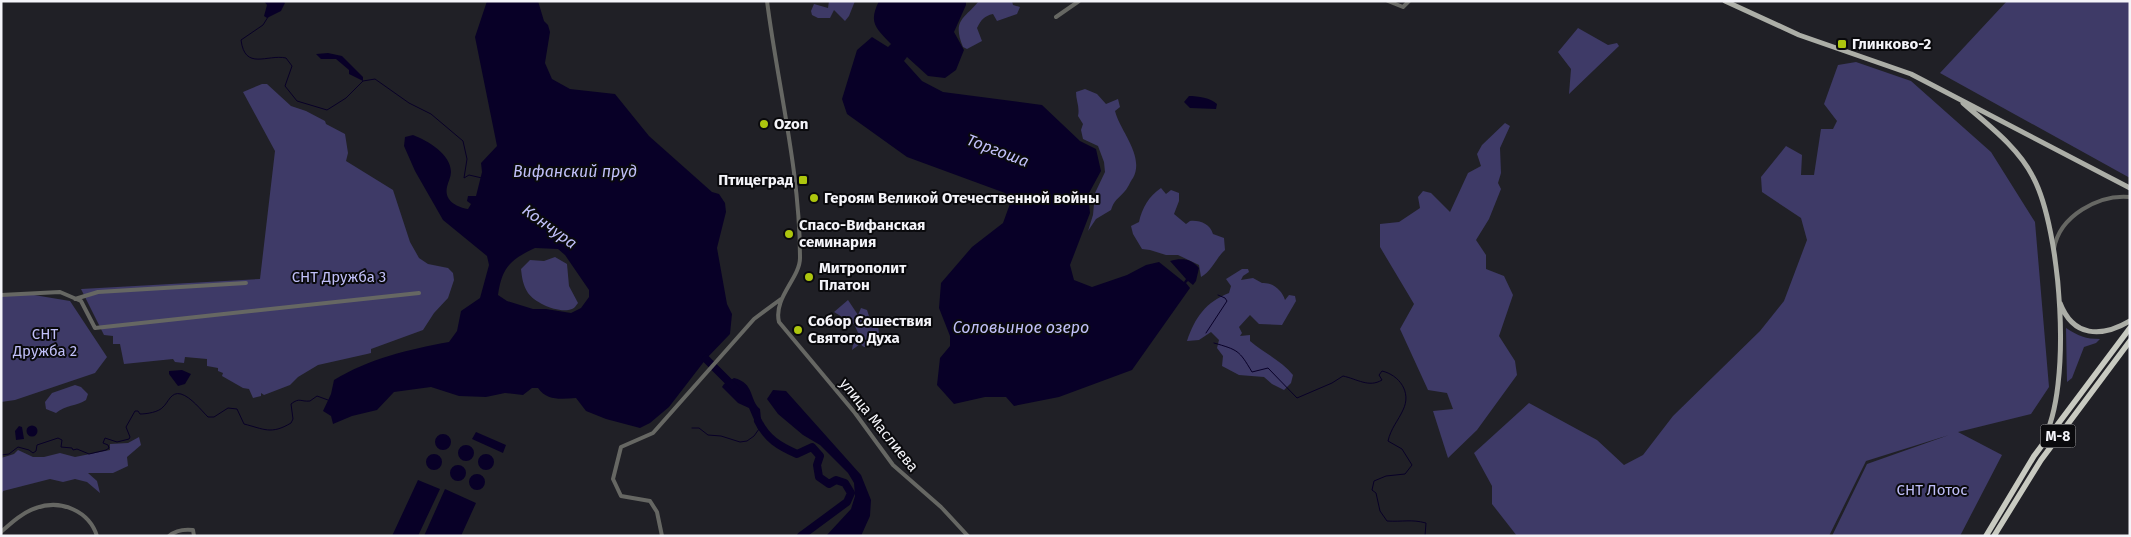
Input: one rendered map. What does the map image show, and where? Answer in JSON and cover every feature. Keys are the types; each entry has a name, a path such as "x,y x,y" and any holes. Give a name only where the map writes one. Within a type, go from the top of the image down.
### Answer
{"highway":[{"name":"М-8","path":"1986,536 2034,456 2130,328"},
{"name":"М-8","path":"1994,536 2041,460 2130,341"}],"main road":[{"path":"1725,1 1799,35 1906,72 2130,188"},
{"path":"1955,96 2004,139 2026,165 2041,194 2054,251 2058,296 2059,350 2057,391 2050,427 2034,456"},
{"path":"2058,296 2068,318 2082,330 2102,332 2130,321"}],"street":[{"path":"662,536 657,512 650,501 621,496 613,479 620,448 653,433 680,404 706,370 754,318 783,298 800,261 796,175 767,1"},
{"path":"1056,17 1079,1"},
{"path":"1388,1 1403,7 1409,1"},
{"path":"2054,251 2060,234 2083,208 2106,199 2130,197"},
{"path":"75,299 98,292 246,283"},
{"path":"1,295 60,292 81,301 95,328 419,293"},
{"name":"улица Маслиева","path":"783,298 778,308 779,322 855,413 893,465 941,507 968,536"},
{"path":"1,532 37,507 53,506 68,507 80,513 89,520 97,536"},
{"path":"169,536 181,530 193,530 194,535"}],"green space":[{"path":"829,1 855,1 845,21 834,10 830,18 818,18 812,15 811,11 814,4 828,8"},
{"path":"979,1 1012,1 1013,5 1020,7 1017,14 997,21 993,14 985,17 977,28 982,41 967,49 963,47 960,38 959,25 964,16"},
{"path":"2007,1 2130,1 2130,178 1940,73"},
{"path":"1578,28 1608,45 1617,43 1619,46 1569,94 1571,69 1558,52"},
{"name":"СНТ Лотос","path":"1856,62 1911,81 1991,152 2035,222 2049,387 2031,414 1958,432 2002,455 1960,536 1832,536 1867,464 1949,435 1866,461 1829,536 1517,536 1492,504 1492,486 1474,453 1529,403 1597,440 1624,465 1643,455 1673,416 1760,331 1784,301 1807,240 1801,218 1762,192 1761,177 1786,146 1802,155 1801,175 1814,175 1821,129 1833,129 1837,121 1824,104 1838,65"},
{"name":"СНТ Дружба 3","path":"262,84 267,84 291,106 306,111 345,134 348,153 346,161 393,190 410,242 419,258 428,264 448,268 453,273 454,280 448,298 434,313 423,330 371,349 371,353 318,365 298,377 290,385 264,395 261,393 261,396 253,398 249,389 243,388 222,376 223,373 218,371 218,368 207,366 207,359 185,357 184,363 175,362 173,359 124,364 120,344 113,344 113,336 104,335 81,289 260,279 275,151 243,92"},
{"path":"1085,89 1097,94 1106,104 1118,99 1120,107 1115,111 1134,152 1136,161 1136,170 1126,190 1115,202 1111,210 1096,219 1088,231 1093,215 1095,193 1105,172 1104,162 1098,146 1083,139 1081,130 1083,124 1078,116 1076,92"},
{"path":"1505,123 1510,126 1500,148 1501,173 1498,183 1501,189 1489,219 1476,240 1486,255 1486,269 1504,276 1513,295 1499,336 1515,361 1517,375 1477,430 1448,458 1433,411 1453,409 1447,393 1428,390 1400,329 1414,304 1380,247 1380,224 1399,222 1420,208 1418,197 1423,191 1431,193 1450,212 1468,173 1481,166 1477,154 1482,145"},
{"path":"1161,188 1166,194 1171,190 1179,193 1179,201 1174,214 1186,224 1190,221 1201,222 1210,228 1213,234 1224,238 1225,250 1208,272 1201,277 1199,265 1178,255 1166,255 1142,249 1133,234 1131,226 1139,222 1147,203"},
{"path":"555,257 567,264 569,286 578,303 572,309 554,309 542,304 531,297 522,278 521,269 530,260 544,261"},
{"path":"1242,269 1248,269 1249,272 1241,280 1253,278 1262,283 1273,285 1282,293 1285,300 1289,295 1295,296 1296,301 1282,325 1259,324 1250,315 1239,327 1242,333 1240,336 1250,335 1250,341 1284,365 1293,375 1291,383 1284,390 1272,384 1264,377 1239,375 1222,366 1223,356 1217,348 1219,340 1211,332 1199,340 1187,341 1202,311 1214,301 1229,293 1231,286 1226,279"},
{"name":"СНТ Дружба 2","path":"1,295 34,295 70,301 107,357 95,373 15,400 1,402"},
{"path":"848,300 858,315 861,308 867,310 869,316 878,324 879,334 868,347 860,344 852,350 853,344 860,337 854,324 834,312"},
{"path":"2066,328 2082,336 2100,339 2096,343 2084,347 2072,378 2067,382"},
{"path":"75,385 81,387 88,394 86,400 63,408 56,413 46,409 45,402 52,393"},
{"path":"139,437 141,445 127,457 128,466 113,473 88,473 97,481 100,493 87,482 75,479 63,482 50,479 3,491 1,495 1,458 14,454 18,450 33,457 44,457 60,453 75,457 110,450 110,444 128,443"}],"water":[{"path":"264,1 283,1 285,3 281,11 267,18 264,16 267,5"},
{"name":"Вифанский пруд","path":"487,1 538,1 544,21 548,25 550,32 545,63 552,79 570,89 615,94 649,136 712,192 719,194 725,203 726,212 717,248 727,304 732,314 730,334 706,359 669,407 650,423 640,428 606,419 586,411 576,398 560,399 550,397 538,388 532,388 523,395 505,393 486,397 459,396 431,387 394,392 377,410 352,416 333,424 331,416 323,411 331,394 334,380 361,366 390,356 449,342 457,331 461,311 480,298 489,265 487,256 443,220 415,171 404,146 405,137 413,135 438,149 450,165 451,176 447,187 449,200 460,207 468,209 471,204 467,201 468,196 476,196 482,172 481,163 497,146 475,37","holes":["535,248 558,249 565,255 589,290 589,297 581,308 571,313 533,309 507,301 498,295 505,271 519,256"]},
{"name":"Соловьиное озеро","path":"879,1 966,1 954,32 964,50 956,70 945,78 928,76 907,57 904,61 922,81 943,92 1042,105 1080,141 1096,149 1101,171 1088,195 1090,213 1070,265 1074,280 1092,287 1127,275 1146,265 1159,262 1184,282 1186,279 1170,261 1186,260 1193,262 1199,268 1196,281 1193,285 1188,281 1186,283 1190,288 1132,370 1059,397 1014,406 1006,397 985,397 954,404 937,385 940,358 950,346 950,336 939,308 941,283 972,247 1003,223 1011,201 1005,193 907,157 847,114 842,99 857,50 872,37 888,47 891,44 875,25 874,15"},
{"path":"328,53 342,56 363,77 363,81 349,74 349,70 336,59 321,59 316,54"},
{"path":"1189,96 1211,100 1217,104 1216,109 1190,108 1184,102"},
{"path":"182,370 191,374 185,384 178,386 169,374 169,371"},
{"path":"734,378 741,380 749,388 754,401 760,409 762,429 758,429 749,408 738,403 722,387"},
{"path":"773,390 786,391 861,475 871,500 870,516 861,536 826,536 851,509 855,496 854,483 848,473 820,445 803,435 778,414 767,399"},
{"path":"32,425 38,431 32,437 26,431"},
{"path":"19,426 22,427 24,439 16,440 15,431"},
{"path":"476,432 506,445 503,453 472,439"},
{"path":"443,434 449,436 451,442 449,448 443,450 437,448 435,442 437,436"},
{"path":"466,445 472,447 474,453 472,459 466,461 460,459 458,453 460,447"},
{"path":"434,454 440,456 442,462 440,468 434,470 428,468 426,462 428,456"},
{"path":"486,454 492,456 494,462 492,468 486,470 480,468 478,462 480,456"},
{"path":"458,465 464,467 466,473 464,479 458,481 452,479 450,473 452,467"},
{"path":"477,474 483,476 485,482 483,488 477,490 471,488 469,482 471,476"},
{"path":"418,480 440,489 418,536 392,536"},
{"path":"445,489 476,503 461,536 424,536"}],"waterway":[{"name":"Кончура","path":"268,17 263,25 241,40 243,50 252,58 286,58 292,66 285,86 297,101 327,110 346,98 363,81 375,79 409,103 431,114 463,141 467,159 464,178 469,175 482,178"},
{"name":"Торгоша","path":"1206,333 1227,301 1218,295"},
{"name":"Торгоша","path":"1214,343 1228,347 1241,355 1252,372 1268,368 1297,398 1332,383 1343,376 1368,383 1382,380 1379,375 1382,371 1394,376 1402,385 1406,397 1401,414 1388,441 1402,449 1412,465 1405,474 1386,476 1374,481 1372,490 1376,493 1380,511 1387,521 1426,523 1425,536"},
{"name":"Кончура","path":"706,359 735,388"},
{"path":"1,455 9,454 18,447 33,453 36,451 37,445 58,438 62,440 61,447 77,449 89,454 106,450 109,448 108,445 103,443 105,438 117,442 129,439 126,427 135,411 138,411 140,414 161,409 175,394 181,394 188,398 208,417 214,417 228,408 237,409 244,424 268,430 278,429 291,423 293,419 291,404 296,401 310,401 317,396 328,400"},
{"name":"Кончура","path":"758,421 770,437 779,445 797,454 812,447 820,456 817,465 819,477 829,484 836,480 845,483 851,493 847,502 801,536"},
{"path":"692,428 699,428 708,435 721,436 740,442 747,441 759,429"}],"place":[{"name":"Глинково-2","path":"1842,44"},
{"name":"Ozon","path":"764,124"},
{"name":"Птицеград","path":"803,180"},
{"name":"Героям Великой Отечественной войны","path":"814,198"},
{"name":"Спасо-Вифанская семинария","path":"789,234"},
{"name":"Митрополит Платон","path":"809,277"},
{"name":"Собор Сошествия Святого Духа","path":"798,330"}]}
